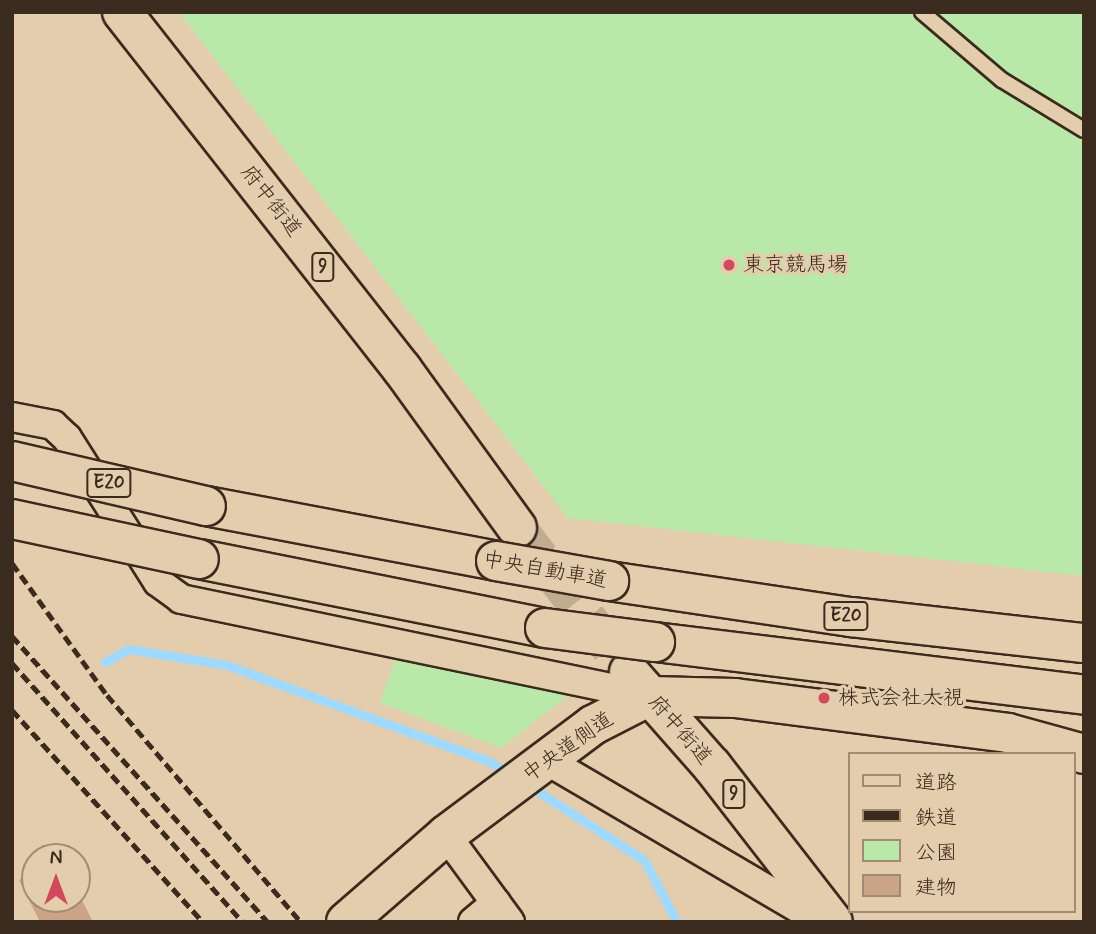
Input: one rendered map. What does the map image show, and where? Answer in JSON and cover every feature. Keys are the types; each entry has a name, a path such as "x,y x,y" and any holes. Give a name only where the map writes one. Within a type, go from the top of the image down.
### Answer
{"main road":[{"name":"府中街道","path":"122,12 402,369 517,528"},
{"name":"中央自動車道","path":"12,461 206,506 597,579 850,617 1084,643"},
{"path":"12,519 545,628 1084,695"},
{"name":"府中街道","path":"640,684 712,766 833,922"},
{"name":"中央道側道","path":"346,922 446,835 593,725 640,684 1009,733 1084,754"}],"street":[{"path":"12,417 53,425 67,438 158,582 181,599 640,684"},
{"path":"546,760 822,922"},
{"path":"446,835 503,913 473,922"}],"lane":[{"path":"922,12 1003,80 1084,130"}],"green space":[{"name":"東京競馬場","path":"179,12 1084,12 1084,576 568,518"},
{"path":"395,659 569,695 501,748 380,703"}],"building":[{"path":"36,913 88,913 93,922 40,922"}],"waterway":[{"path":"105,662 128,649 227,665 491,762 510,774"},
{"path":"528,785 644,860 677,922"}],"tunnel":[{"path":"517,528 615,654"}],"railway":[{"path":"12,563 107,695 301,922"},
{"path":"12,636 268,922"},
{"path":"12,663 243,922"},
{"path":"12,710 203,922"}],"place":[{"name":"東京競馬場","path":"729,265"},
{"name":"株式会社大視","path":"824,698"}]}
